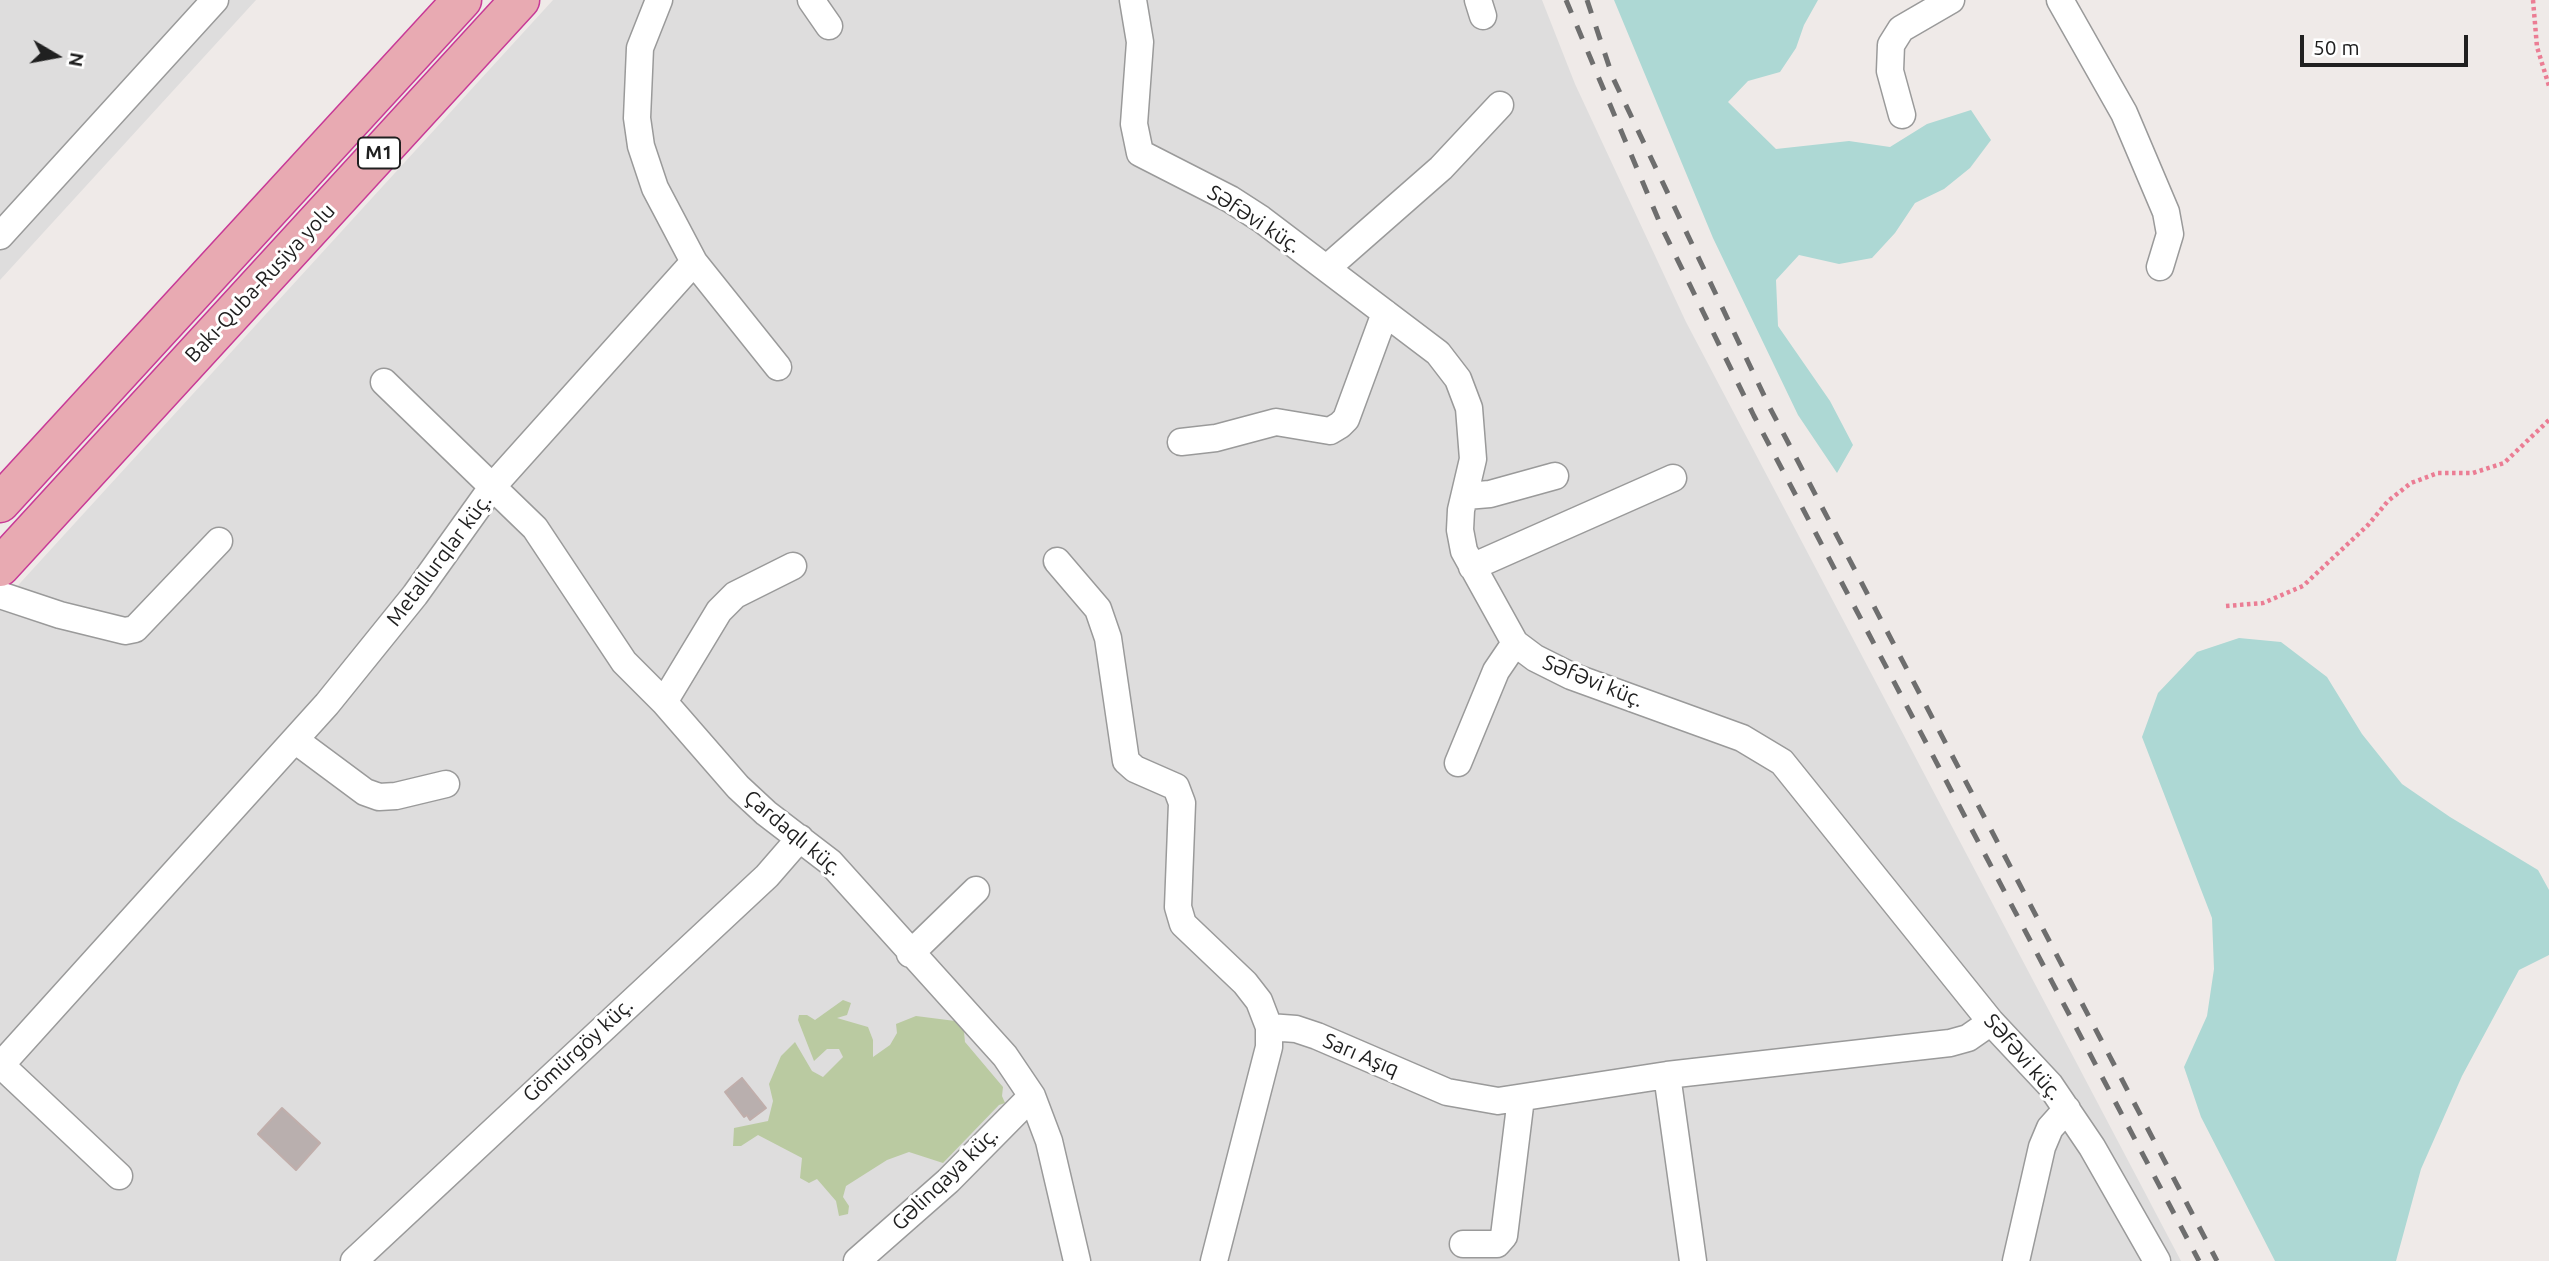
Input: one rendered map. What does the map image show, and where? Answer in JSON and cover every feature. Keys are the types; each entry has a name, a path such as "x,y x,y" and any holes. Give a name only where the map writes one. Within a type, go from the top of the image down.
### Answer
{"highway":[{"name":"Bakı-Quba-Rusiya yolu","path":"0,503 462,0"},
{"name":"Bakı-Quba-Rusiya yolu","path":"0,567 520,0"}],"street":[{"path":"5,221 215,0"},
{"path":"659,0 640,48 637,118 641,146 655,188 694,262 778,367"},
{"path":"811,0 829,26"},
{"name":"Səfəvi küç.","path":"1133,0 1140,42 1134,124 1140,153 1230,199 1327,268 1438,353 1458,379 1469,408 1474,459 1460,530 1464,551 1515,643 1535,659 1571,676 1742,738 1782,762 1991,1022 2067,1108 2157,1261"},
{"path":"1902,115 1890,71 1891,45 1901,29 1951,0"},
{"path":"2060,0 2124,113 2166,212 2170,234 2160,267"},
{"path":"1327,268 1441,168 1500,105"},
{"name":"Metallurqlar küç.","path":"1,1066 295,740 415,595 494,486 694,262"},
{"path":"1181,442 1216,438 1276,422 1330,430 1340,425 1346,419 1385,313"},
{"name":"Çardaqlı küç.","path":"384,382 535,528 624,662 664,702 738,787 766,813 830,862 861,893 910,954 1005,1056 1032,1096 1049,1141 1077,1261"},
{"path":"1465,496 1490,494 1555,476"},
{"path":"1472,567 1673,478"},
{"path":"0,595 60,615 125,631 144,623 219,541"},
{"path":"1057,561 1098,609 1108,638 1126,761 1135,769 1177,787 1182,803 1178,907 1183,924 1245,983 1259,1001 1269,1027 1269,1047 1214,1261"},
{"path":"664,702 719,611 735,595 793,566"},
{"path":"1458,763 1496,671 1515,643"},
{"path":"295,740 372,794 396,796 446,784"},
{"name":"Gömürgöy küç.","path":"354,1261 767,876 800,838"},
{"path":"910,954 976,890"},
{"name":"Sarı Aşıq","path":"1269,1027 1296,1029 1317,1036 1447,1092 1498,1101 1667,1075 1950,1043 1968,1038 1991,1022"},
{"path":"1,1066 119,1176"},
{"path":"1667,1075 1693,1261"},
{"name":"Gəlinqaya küç.","path":"856,1261 948,1181 1032,1096"},
{"path":"1463,1244 1497,1244 1504,1236 1521,1098"},
{"path":"2016,1261 2042,1147 2050,1128 2067,1108"}],"path":[{"path":"2533,0 2537,47 2549,86"},
{"path":"2226,606 2263,603 2303,586 2368,525 2388,501 2411,483 2438,473 2473,473 2504,463 2549,420"}],"shaded area":[{"path":"0,0 256,0 0,280"},
{"path":"553,0 1542,0 1575,84 1686,322 2181,1261 0,1261 0,605"}],"green space":[{"path":"843,1000 851,1003 847,1015 837,1018 868,1027 873,1040 873,1057 890,1045 897,1033 896,1024 916,1016 963,1022 965,1042 1003,1087 1002,1096 1005,1103 999,1105 943,1163 909,1152 887,1160 846,1186 843,1197 849,1206 848,1214 839,1216 836,1201 817,1179 809,1183 800,1178 802,1158 758,1135 741,1146 733,1146 734,1128 768,1121 773,1101 769,1084 781,1056 795,1042 812,1071 823,1077 843,1057 839,1049 827,1049 814,1061 798,1020 799,1015 807,1015 815,1020"}],"water":[{"path":"1614,0 1818,0 1804,25 1796,48 1780,72 1748,81 1728,102 1776,149 1849,141 1890,147 1927,124 1971,110 1991,140 1970,168 1944,189 1915,203 1895,233 1872,258 1839,264 1799,255 1776,280 1778,326 1830,401 1853,445 1837,473 1798,415 1713,238"},
{"path":"2239,638 2281,642 2327,677 2362,734 2402,784 2450,817 2538,870 2549,890 2549,955 2519,970 2462,1076 2421,1169 2396,1261 2275,1261 2201,1117 2184,1067 2207,1016 2214,969 2212,918 2142,737 2158,693 2197,652"}],"building":[{"path":"742,1078 766,1108 750,1120 747,1115 744,1117 725,1092"},
{"path":"282,1108 320,1143 296,1170 258,1134"}],"railway":[{"path":"1566,0 1662,228 1754,416 2199,1261"},
{"path":"1587,0 1613,78 1770,408 2217,1261"}]}
